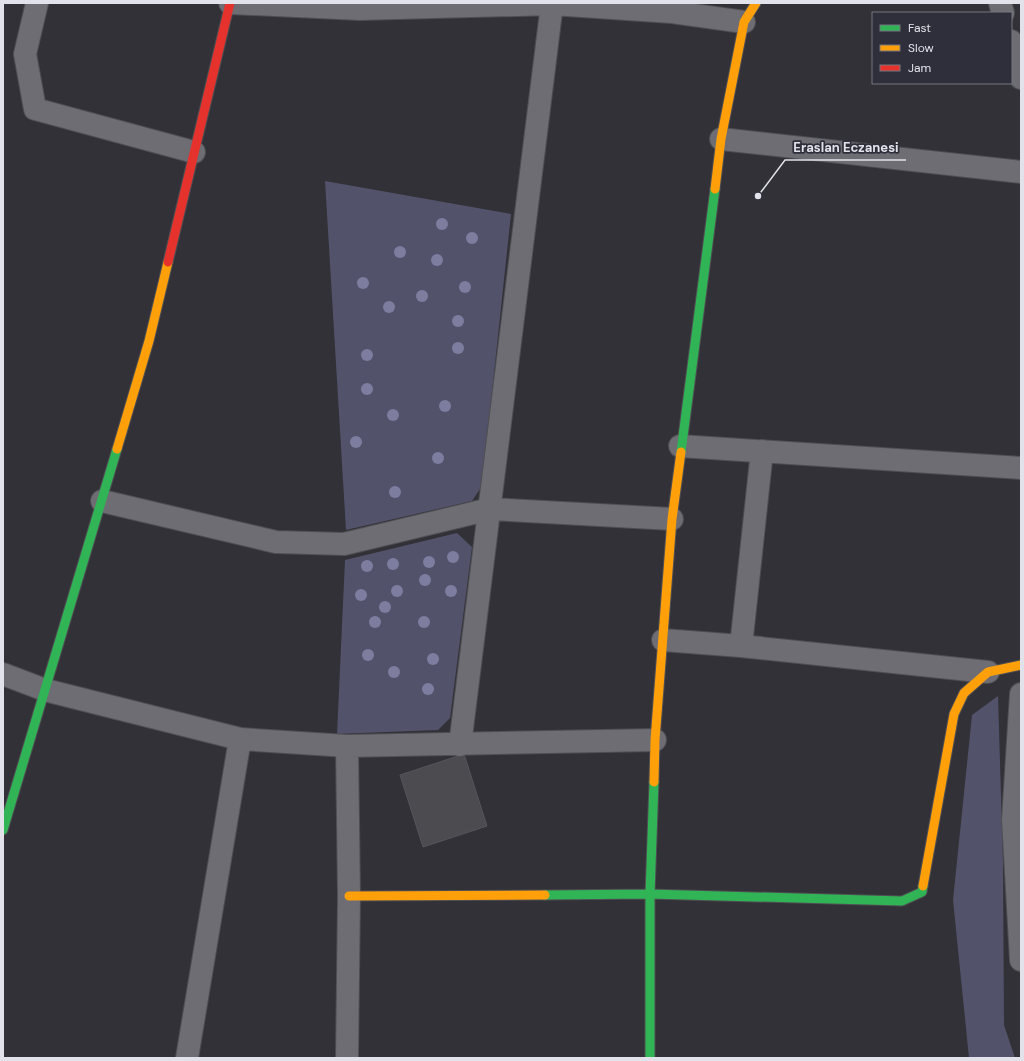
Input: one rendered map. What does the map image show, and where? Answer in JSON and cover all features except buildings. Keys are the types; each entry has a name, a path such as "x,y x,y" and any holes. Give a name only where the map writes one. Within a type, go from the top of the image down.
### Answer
{"street":[{"path":"37,3 25,54 35,109 194,152"},
{"path":"3,830 149,341 230,3 360,8 552,4 672,8 744,22"},
{"path":"650,1058 650,894 655,740 672,519 680,446 720,139 744,22 756,3"},
{"path":"460,744 552,4"},
{"path":"1012,45 1021,78"},
{"path":"720,139 1021,172"},
{"path":"680,446 1021,468"},
{"path":"741,646 762,451"},
{"path":"102,501 276,542 344,544 490,509 672,519"},
{"path":"663,640 741,646 988,672 1021,665"},
{"path":"349,896 650,894 902,901 922,892 954,714 964,693 988,672"},
{"path":"3,674 45,690 240,739 347,746 655,740"},
{"path":"1021,694 1013,820 1021,960"},
{"path":"187,1058 240,739"},
{"path":"347,746 349,896 347,1058"}],"shaded area":[{"path":"325,181 511,214 482,486 472,501 346,530"},
{"path":"457,533 472,547 450,718 438,730 337,734 345,560"},
{"path":"998,696 1003,862 1004,1025 1015,1058 969,1058 953,900 972,715"}],"traffic: fast":[{"path":"681,452 715,189"},
{"path":"3,830 117,449"},
{"path":"650,1058 650,894 654,782"},
{"path":"545,895 650,894 902,901 922,892 923,886"}],"traffic: slow":[{"path":"715,189 721,139 744,22 756,3"},
{"path":"117,449 149,341 168,262"},
{"path":"654,782 655,740 672,519 681,452"},
{"path":"923,886 954,714 964,693 988,672 1021,665"},
{"path":"349,896 545,895"}],"traffic: jam":[{"path":"168,262 230,3"}],"place":[{"name":"Eraslan Eczanesi","path":"758,196"}]}
